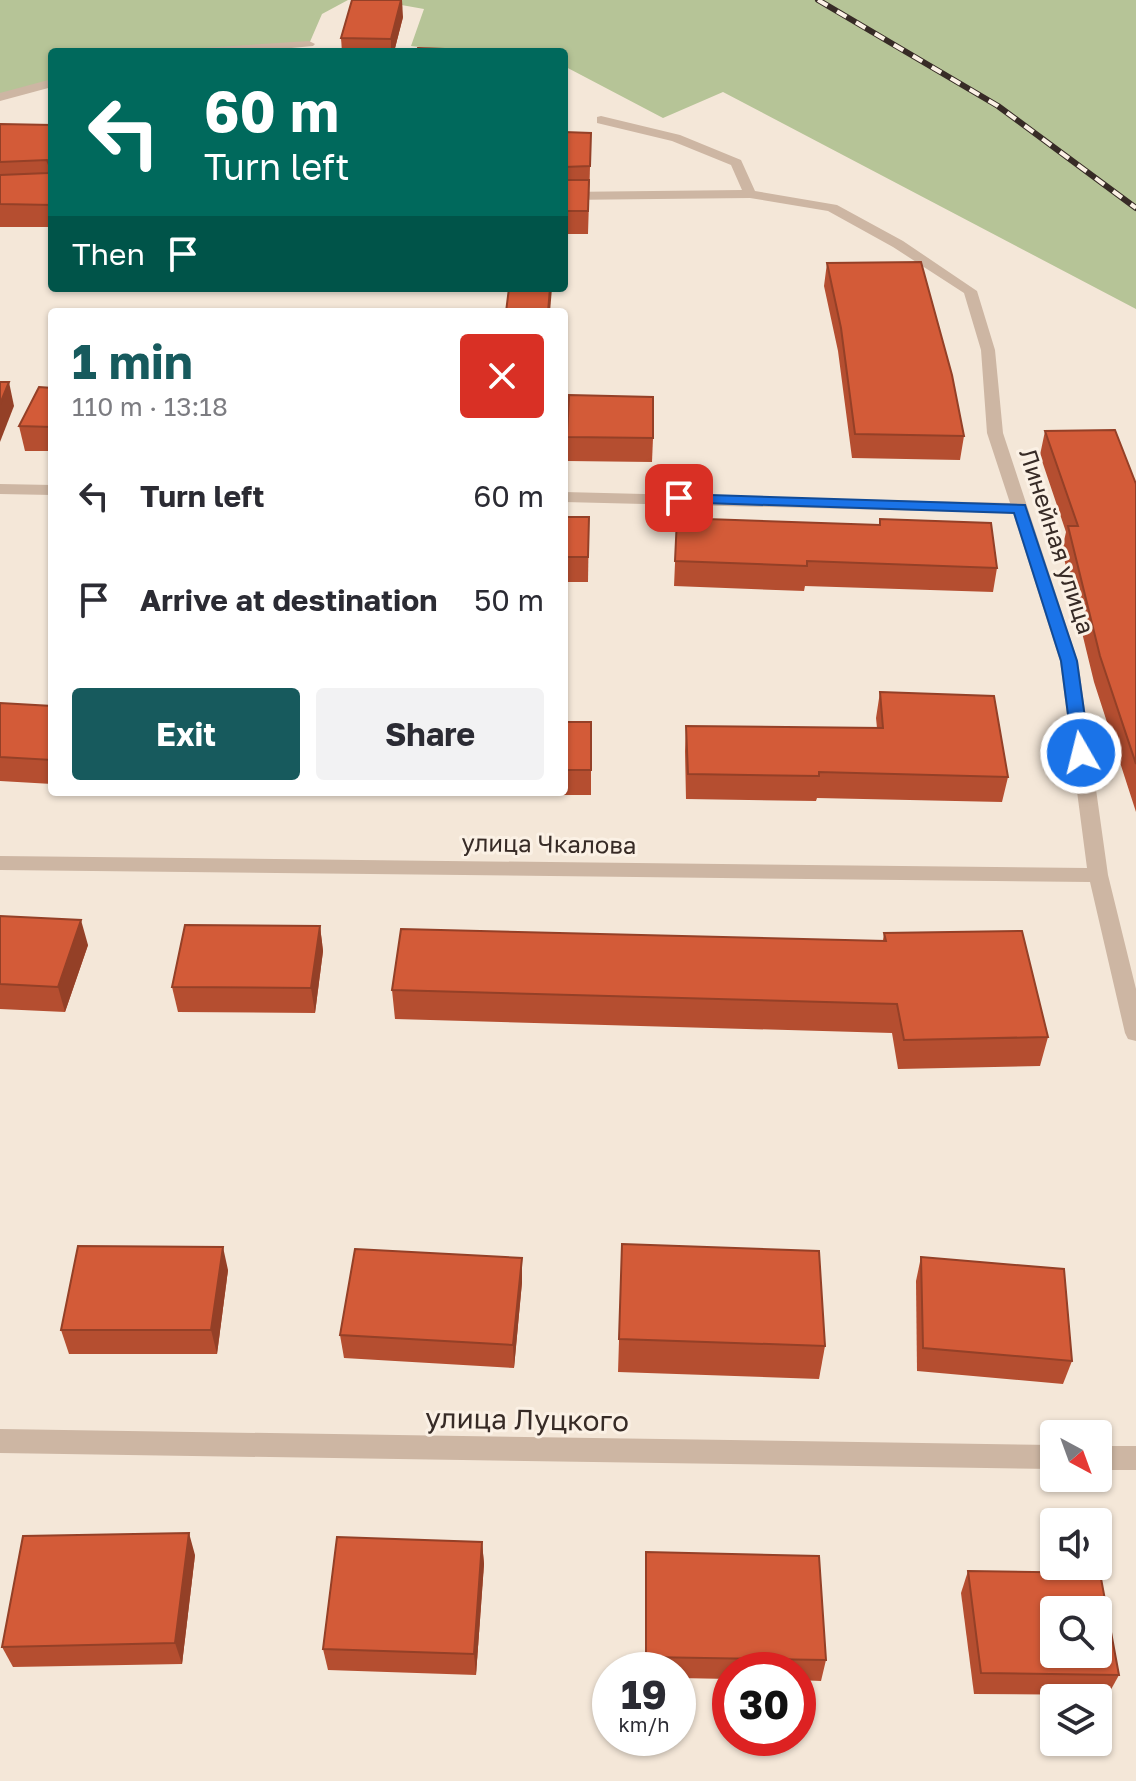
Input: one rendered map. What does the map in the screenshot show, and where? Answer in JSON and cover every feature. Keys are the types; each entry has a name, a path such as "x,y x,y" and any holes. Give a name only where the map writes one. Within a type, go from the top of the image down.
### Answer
{"street":[{"path":"255,48 309,44"},
{"path":"0,97 48,84"},
{"path":"601,120 676,138 736,163 750,194"},
{"name":"Линейная улица","path":"568,196 750,194 832,208 898,244 970,291 988,350 995,433 1069,661 1098,875 1136,1033"},
{"path":"0,489 48,490"},
{"path":"568,497 1020,508"},
{"name":"улица Чкалова","path":"0,863 1098,875"},
{"name":"улица Луцкого","path":"0,1441 1040,1457"},
{"path":"1112,1458 1136,1458"}],"green space":[{"path":"0,0 348,0 322,14 309,44 255,48 48,48 48,84 0,97"},
{"path":"373,0 1136,0 1136,309 723,92 663,118 568,68 568,48 411,46 424,9"}],"building":[{"path":"352,0 401,0 391,39 341,38"},
{"path":"0,124 48,125 48,162 47,160 0,162"},
{"path":"568,132 591,133 590,166 568,167"},
{"path":"48,173 48,205 0,204 0,175"},
{"path":"568,180 589,180 588,211 568,211"},
{"path":"921,262 952,375 964,436 855,434 841,328 827,263"},
{"path":"508,292 550,292 548,308 506,308"},
{"path":"0,382 9,382 0,404"},
{"path":"39,387 48,388 48,427 19,426"},
{"path":"569,395 653,397 653,438 568,437"},
{"path":"1115,430 1136,484 1136,764 1100,656 1068,526 1078,526 1045,431"},
{"path":"568,517 589,517 588,557 568,557"},
{"path":"677,518 880,525 880,519 991,523 997,568 807,561 807,566 675,561"},
{"path":"880,692 994,696 1008,777 819,772 819,776 688,774 686,726 883,728"},
{"path":"0,703 48,706 48,760 0,757"},
{"path":"568,722 591,722 591,770 568,770"},
{"path":"0,916 81,920 58,987 0,984"},
{"path":"185,925 320,926 311,988 172,987"},
{"path":"401,929 886,941 884,933 1022,931 1048,1037 904,1040 897,1004 392,990"},
{"path":"622,1244 819,1251 825,1346 619,1339"},
{"path":"78,1246 223,1247 211,1330 61,1330"},
{"path":"355,1249 522,1258 513,1345 340,1335"},
{"path":"921,1257 1064,1269 1072,1361 923,1348"},
{"path":"189,1533 175,1643 2,1647 23,1536"},
{"path":"337,1537 482,1542 474,1654 323,1649"},
{"path":"646,1552 819,1556 826,1660 816,1660 816,1652 712,1652 712,1658 696,1658 696,1652 646,1652"},
{"path":"968,1571 1040,1572 1040,1580 1101,1580 1104,1596 1040,1596 1040,1668 1112,1668 1112,1637 1119,1675 981,1673"}],"railway":[{"path":"818,0 998,106 1136,208"}],"route":[{"path":"679,498 1020,508 1069,661 1081,753"}]}
